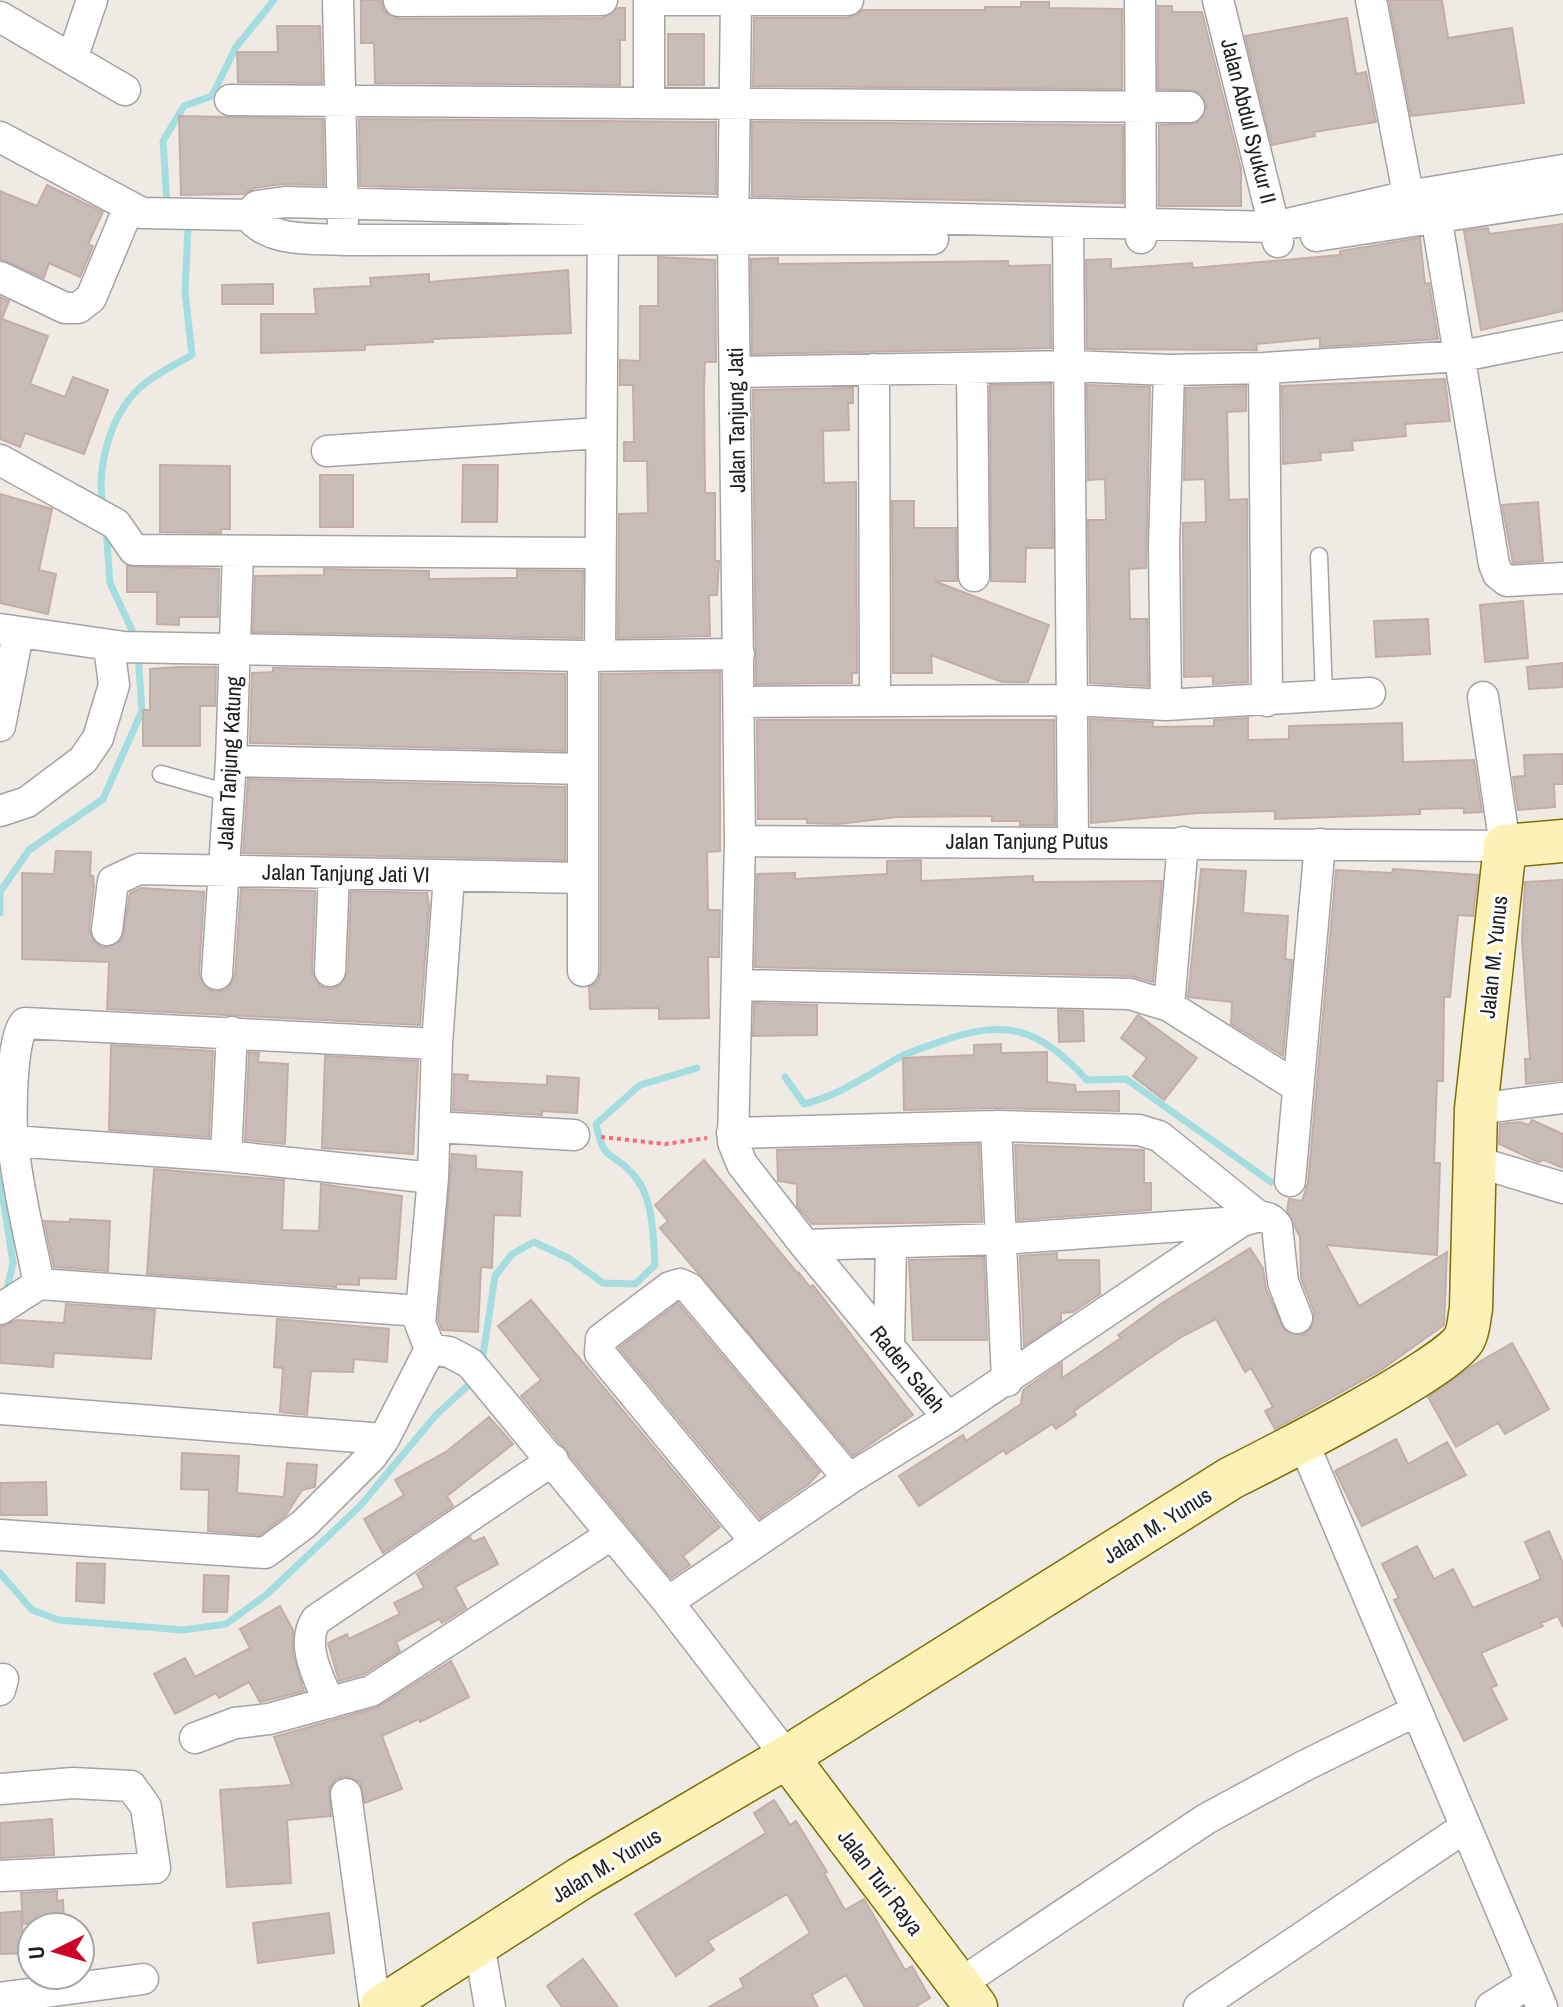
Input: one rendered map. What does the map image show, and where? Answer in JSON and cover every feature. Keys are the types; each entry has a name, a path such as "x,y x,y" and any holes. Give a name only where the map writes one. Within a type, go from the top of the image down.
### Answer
{"street":[{"path":"73,56 92,0"},
{"path":"338,0 344,240"},
{"path":"399,1 602,0"},
{"path":"649,0 649,102"},
{"path":"660,0 848,0"},
{"name":"Jalan Tanjung Jati","path":"736,0 733,226 740,841"},
{"path":"1140,0 1138,107 1141,231"},
{"name":"Jalan Abdul Syukur II","path":"1218,0 1276,234"},
{"path":"1371,0 1462,356 1498,574 1507,581 1563,578"},
{"path":"0,17 73,56 125,90"},
{"path":"230,100 1189,107"},
{"path":"0,137 142,213 248,215 257,206 285,202 603,225"},
{"path":"248,215 257,227 276,235 344,240 603,225 1141,231 1243,245 1276,234 1422,207 1563,170"},
{"path":"1422,207 1563,198"},
{"path":"0,277 65,308 78,308 91,298 129,207"},
{"path":"583,971 583,769 598,553 603,225"},
{"path":"1068,232 1072,366 1073,841"},
{"path":"736,372 1072,366 1169,370 1264,368 1462,356 1563,336"},
{"path":"972,368 974,576"},
{"path":"1264,368 1267,701"},
{"path":"874,369 875,701"},
{"path":"1166,705 1164,533 1169,370"},
{"path":"327,451 600,433"},
{"path":"0,460 116,524 134,550 598,553"},
{"name":"Jalan Tanjung Katung","path":"217,974 231,761 238,552"},
{"path":"0,726 9,632 127,647 592,656 739,654"},
{"path":"0,811 27,802 83,760 98,738 127,647"},
{"path":"739,702 1072,700 1166,705 1370,693"},
{"path":"1483,697 1505,846 1563,841"},
{"path":"231,761 583,769"},
{"path":"740,841 737,985 1109,991 1169,1006 1298,1087"},
{"name":"Jalan Tanjung Putus","path":"740,841 1505,846"},
{"path":"1169,1006 1183,842"},
{"path":"1290,1181 1320,844"},
{"name":"Jalan M. Yunus","path":"378,2007 581,1878 787,1757 1231,1478 1303,1442 1438,1362 1464,1339 1471,1309 1476,1109 1505,846"},
{"name":"Jalan Tanjung Jati VI","path":"107,930 113,881 139,869 582,878"},
{"path":"330,971 334,873"},
{"path":"430,1349 424,1339 421,1311 433,1178 437,1044 449,876"},
{"name":"Raden Saleh","path":"668,1602 849,1479 948,1418 742,1164 732,1133 737,985"},
{"path":"39,1284 12,1141 16,1045 20,1028 25,1023 437,1044"},
{"path":"226,1156 232,1032"},
{"path":"1476,1109 1563,1098"},
{"path":"732,1133 996,1126 1149,1132 1159,1136 1249,1219"},
{"path":"996,1126 1007,1381"},
{"path":"436,1127 574,1135"},
{"path":"12,1141 226,1156 433,1178"},
{"path":"1474,1161 1563,1188"},
{"path":"948,1418 1249,1219"},
{"path":"805,1245 1001,1239 1271,1219 1277,1226 1283,1282 1297,1318"},
{"path":"889,1344 891,1243"},
{"path":"0,1309 39,1284 421,1311"},
{"path":"756,1542 600,1353 601,1339 670,1287 680,1284 689,1288 849,1479"},
{"path":"430,1349 449,1352 470,1363 668,1602 787,1757"},
{"path":"0,1535 263,1554 304,1524 384,1439 430,1349"},
{"path":"0,1409 384,1439"},
{"path":"1303,1442 1464,1828 1537,1994 1491,2007"},
{"path":"329,1703 311,1655 311,1629 316,1620 553,1460"},
{"path":"195,1738 235,1723 269,1719 371,1691 611,1535"},
{"path":"967,1996 1206,1819 1416,1711"},
{"name":"Jalan Turi Raya","path":"787,1757 967,1996"},
{"path":"0,1789 73,1783 131,1786 146,1807 155,1868 0,1876"},
{"path":"346,1794 378,2007"},
{"path":"1199,2007 1464,1828"},
{"path":"479,1944 490,2007"},
{"path":"0,1998 143,1979"}],"lane":[{"path":"1319,556 1324,696"},
{"path":"161,774 228,793"}],"path":[{"path":"611,1137 671,1144 732,1133"}],"building":[{"path":"361,0 381,0 384,11 399,19 602,18 618,8 625,8 625,40 620,40 620,85 375,83 374,43 361,43"},
{"path":"1389,0 1442,0 1448,38 1512,28 1524,103 1411,116"},
{"path":"1021,2 1049,2 1049,8 1122,9 1122,89 753,86 754,18 848,18 863,10 985,10 985,7 1021,7"},
{"path":"1158,6 1172,6 1172,12 1202,12 1241,169 1241,206 1159,206 1159,125 1197,123 1207,106 1197,91 1158,89"},
{"path":"1347,18 1356,74 1366,72 1376,122 1314,132 1315,136 1272,145 1245,36"},
{"path":"277,26 320,26 322,83 238,82 237,52 278,52"},
{"path":"668,34 704,34 704,85 668,85"},
{"path":"179,116 323,119 324,185 282,184 254,188 243,194 181,195"},
{"path":"359,119 716,122 716,194 360,186"},
{"path":"752,122 1123,125 1123,203 752,196"},
{"path":"47,185 103,212 88,244 93,246 80,277 49,263 44,278 0,259 0,191 37,206"},
{"path":"1563,224 1563,311 1481,330 1464,231 1488,228 1489,234"},
{"path":"1420,238 1425,284 1429,283 1438,339 1320,347 1320,338 1256,344 1257,350 1087,349 1086,260 1111,259 1111,269 1192,263 1193,268 1340,255 1340,251"},
{"path":"658,257 715,260 716,362 705,362 704,387 705,493 715,493 715,561 719,561 717,595 709,595 710,636 618,638 619,514 648,513 647,461 624,461 624,442 634,442 633,385 620,385 620,360 640,361 640,306 658,306"},
{"path":"778,258 778,264 1008,261 1008,266 1050,265 1051,348 752,354 751,259"},
{"path":"568,270 571,333 432,339 433,342 365,345 365,350 261,353 261,314 316,314 314,289 371,286 370,278 429,274 429,282"},
{"path":"273,284 273,304 222,304 222,285"},
{"path":"0,297 9,301 2,319 48,336 30,384 65,397 73,377 108,390 84,454 25,433 20,447 0,439"},
{"path":"1445,379 1450,421 1405,424 1406,436 1352,441 1353,450 1320,453 1321,460 1283,464 1282,386"},
{"path":"1051,384 1053,548 1026,548 1025,582 991,581 990,385"},
{"path":"1087,385 1150,387 1146,568 1129,569 1130,619 1147,619 1148,686 1090,683 1088,520 1106,520 1105,479 1088,480"},
{"path":"1246,386 1246,411 1227,412 1229,500 1247,499 1248,682 1213,684 1213,676 1184,677 1183,523 1206,522 1205,479 1184,480 1186,388"},
{"path":"853,388 853,403 848,403 849,430 823,431 824,483 856,482 857,673 852,673 852,683 756,684 753,390"},
{"path":"160,465 230,466 230,529 221,529 221,533 160,532"},
{"path":"463,465 498,465 497,522 462,522"},
{"path":"320,475 353,475 353,527 320,527"},
{"path":"0,494 52,509 39,570 56,574 48,614 0,603"},
{"path":"892,501 914,501 914,528 956,528 957,581 934,581 1049,625 1028,682 1002,682 931,655 932,673 893,673"},
{"path":"1538,502 1543,561 1513,563 1502,505"},
{"path":"127,566 219,569 218,617 179,617 179,625 157,624 157,592 127,592"},
{"path":"324,569 429,571 429,579 517,578 517,570 583,571 582,638 253,632 255,576 324,575"},
{"path":"1523,601 1528,658 1485,662 1480,605"},
{"path":"1428,619 1430,654 1376,657 1374,621"},
{"path":"1563,663 1563,687 1529,689 1527,667"},
{"path":"216,667 215,706 200,706 200,746 143,746 143,710 150,710 150,669"},
{"path":"273,668 565,674 565,751 250,743 252,673 273,672"},
{"path":"720,672 720,851 707,852 708,910 720,910 719,957 708,957 709,1018 659,1019 659,1008 590,1009 589,987 598,981 601,971 601,674"},
{"path":"1248,718 1248,740 1289,739 1289,726 1402,723 1403,762 1474,760 1482,812 1464,813 1464,808 1420,809 1420,814 1275,819 1275,811 1198,813 1091,823 1090,719 1153,722 1153,727 1214,726 1214,720"},
{"path":"757,720 1054,720 1055,825 992,821 992,816 897,817 839,824 807,823 807,819 758,819"},
{"path":"1563,754 1563,784 1554,784 1555,807 1518,810 1513,777 1525,776 1524,755"},
{"path":"248,779 565,787 565,860 243,853"},
{"path":"56,851 91,852 90,875 93,876 94,886 89,929 96,944 104,948 122,940 130,893 141,888 204,892 199,974 206,988 215,992 226,990 235,976 241,889 315,891 312,971 320,986 330,989 339,986 348,972 351,891 427,893 429,906 420,1025 107,1009 109,962 22,959 22,873 54,874"},
{"path":"921,860 921,881 1033,876 1033,882 1162,881 1153,982 1130,976 755,967 757,874 795,873 795,879 887,874 887,861"},
{"path":"1201,869 1246,871 1243,913 1288,916 1285,959 1292,960 1283,1056 1231,1024 1232,1002 1188,997"},
{"path":"1393,869 1478,875 1473,916 1458,915 1450,997 1444,997 1443,1081 1437,1081 1434,1163 1440,1163 1437,1255 1326,1245 1359,1306 1447,1252 1444,1325 1381,1370 1275,1429 1265,1411 1273,1407 1251,1368 1245,1372 1216,1319 1183,1336 1137,1367 1074,1411 1076,1415 1056,1429 1052,1424 1006,1454 1004,1450 919,1506 899,1476 963,1435 966,1441 1021,1404 1023,1390 1062,1363 1062,1378 1121,1338 1118,1335 1162,1303 1250,1248 1263,1268 1266,1289 1285,1331 1303,1335 1311,1329 1314,1312 1301,1278 1300,1237 1287,1211 1289,1199 1302,1201 1308,1183 1336,870 1392,873"},
{"path":"1563,880 1563,1080 1526,1084 1525,1059 1530,1059 1522,939 1525,882"},
{"path":"754,1003 817,1005 817,1035 753,1036"},
{"path":"1058,1010 1083,1011 1084,1041 1059,1042"},
{"path":"1138,1015 1197,1058 1164,1100 1133,1076 1147,1058 1121,1038"},
{"path":"1001,1044 1001,1053 1047,1052 1047,1082 1075,1085 1076,1092 1119,1091 1119,1111 996,1108 904,1110 903,1058 974,1055 974,1045"},
{"path":"111,1045 213,1051 209,1137 109,1130"},
{"path":"249,1052 259,1053 258,1062 288,1064 285,1144 245,1140"},
{"path":"325,1056 418,1061 413,1154 322,1148"},
{"path":"454,1074 468,1075 467,1081 547,1085 547,1076 579,1078 577,1113 542,1111 542,1115 453,1110"},
{"path":"1532,1120 1563,1134 1563,1168 1544,1160 1538,1162 1499,1144 1500,1124 1520,1122 1529,1125"},
{"path":"979,1144 982,1222 812,1224 797,1206 797,1184 778,1181 777,1150"},
{"path":"1015,1145 1144,1150 1144,1183 1151,1183 1151,1210 1018,1220"},
{"path":"452,1154 476,1156 476,1169 522,1172 520,1216 494,1215 492,1268 481,1267 478,1332 442,1330 438,1320"},
{"path":"704,1160 799,1275 810,1287 813,1285 913,1415 853,1456 660,1228 668,1221 655,1205"},
{"path":"154,1169 284,1180 282,1230 319,1231 321,1184 402,1196 396,1279 359,1278 359,1285 337,1284 336,1287 147,1274"},
{"path":"70,1219 110,1221 108,1271 54,1267 44,1221 70,1222"},
{"path":"1057,1253 1057,1260 1099,1260 1100,1294 1073,1312 1061,1313 1061,1321 1024,1346 1020,1256"},
{"path":"984,1258 987,1340 913,1340 909,1260"},
{"path":"531,1300 720,1527 683,1556 690,1565 671,1578 521,1396 541,1380 498,1326"},
{"path":"678,1303 820,1472 809,1484 760,1518 619,1348"},
{"path":"66,1304 155,1310 151,1359 54,1353 53,1367 0,1363 0,1327 17,1320 64,1323"},
{"path":"277,1319 389,1329 387,1362 354,1359 353,1372 311,1371 307,1415 280,1412 283,1368 274,1367"},
{"path":"1512,1343 1549,1409 1505,1434 1498,1423 1456,1447 1428,1397"},
{"path":"489,1417 513,1444 447,1496 453,1506 383,1553 364,1519 404,1495 395,1480 446,1452"},
{"path":"1396,1439 1408,1464 1447,1442 1466,1475 1362,1526 1335,1471"},
{"path":"182,1453 239,1456 237,1493 284,1497 287,1463 317,1465 315,1487 302,1490 286,1515 260,1535 208,1531 209,1490 181,1489"},
{"path":"46,1482 47,1515 0,1515 0,1483"},
{"path":"1549,1531 1563,1563 1563,1627 1558,1616 1541,1623 1543,1626 1481,1653 1497,1685 1491,1688 1507,1719 1464,1741 1394,1600 1399,1598 1382,1564 1417,1546 1434,1579 1453,1569 1473,1608 1541,1579 1525,1542"},
{"path":"470,1537 473,1542 484,1537 498,1564 455,1587 466,1608 442,1623 439,1619 396,1642 400,1651 364,1674 339,1681 328,1643 347,1634 349,1639 400,1614 394,1603 424,1588 417,1574"},
{"path":"77,1563 105,1564 104,1603 76,1601"},
{"path":"204,1575 229,1576 227,1612 203,1612"},
{"path":"280,1606 293,1630 293,1654 304,1691 260,1702 249,1682 219,1698 216,1693 175,1714 154,1674 185,1658 195,1677 250,1648 240,1629"},
{"path":"451,1661 469,1697 420,1722 419,1719 382,1736 402,1789 365,1803 360,1782 344,1776 336,1779 329,1788 331,1816 287,1820 291,1883 227,1887 220,1790 292,1785 274,1737 376,1708"},
{"path":"774,1800 790,1825 796,1821 827,1872 824,1873 845,1910 864,1899 905,1970 912,1966 930,1998 915,2007 865,2007 846,1975 812,1995 818,2007 709,2007 744,1987 740,1979 810,1933 787,1894 708,1941 714,1950 676,1976 635,1914 766,1833 754,1813"},
{"path":"52,1819 54,1855 0,1858 0,1823"},
{"path":"57,1891 57,1901 63,1900 64,1911 22,1911 21,1893"},
{"path":"16,1911 16,1953 0,1954 0,1913"},
{"path":"329,1913 334,1953 258,1963 253,1923"},
{"path":"583,1959 618,2007 562,2007 547,1986"}],"waterway":[{"path":"167,204 163,141 184,106 212,96 236,47 274,0"},
{"path":"103,508 104,458 122,409 144,384 192,355 185,291 188,228 183,223"},
{"path":"106,528 110,583 137,641"},
{"path":"0,913 0,892 29,850 103,799 142,711 138,654"},
{"path":"785,1077 804,1104 841,1090 903,1056 939,1042 984,1030 1020,1032 1053,1048 1087,1080 1126,1079 1271,1182"},
{"path":"482,1362 495,1276 512,1254 534,1242 570,1259 603,1283 635,1284 655,1265 653,1229 645,1193 632,1173 605,1151 596,1124 640,1085 697,1068"},
{"path":"0,1178 13,1263 6,1294"},
{"path":"0,1573 32,1610 59,1620 183,1630 226,1624 266,1595 360,1506 436,1415 474,1380"}]}
